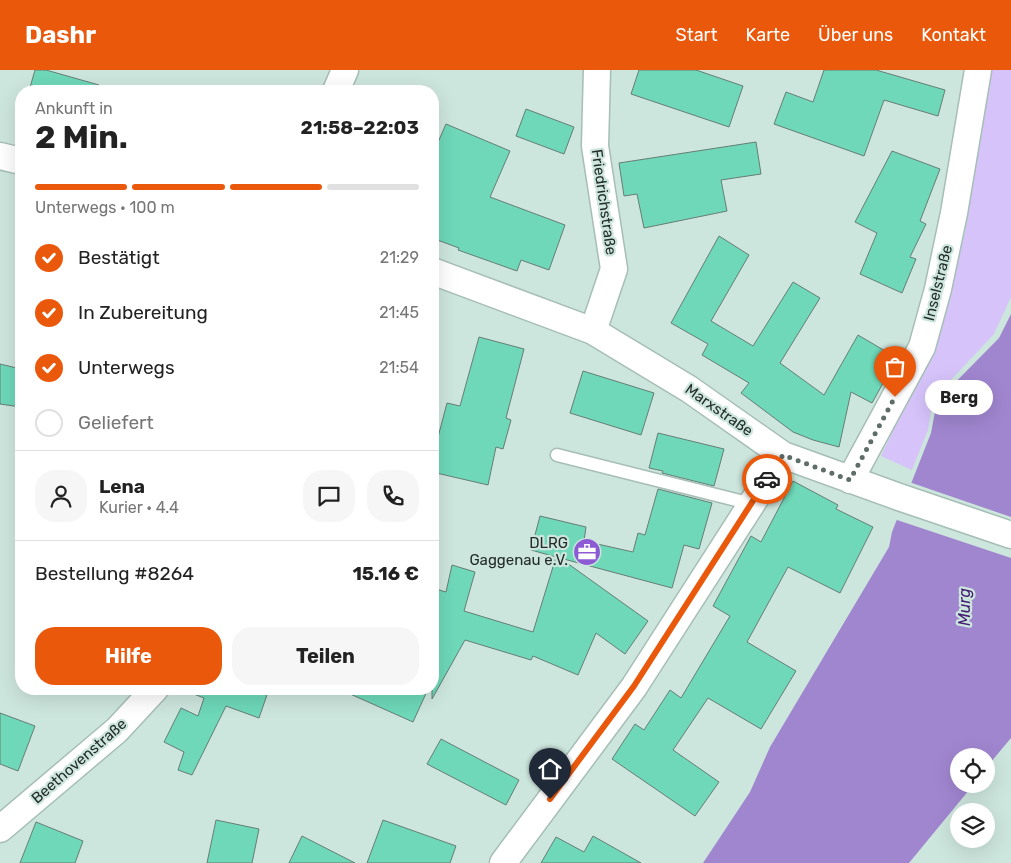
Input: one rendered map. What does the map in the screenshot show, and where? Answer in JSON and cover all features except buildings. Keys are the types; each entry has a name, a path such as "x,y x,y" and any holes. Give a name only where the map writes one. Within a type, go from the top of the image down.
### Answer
{"street":[{"path":"339,85 345,70"},
{"name":"Friedrichstraße","path":"593,331 614,269 595,146 597,70"},
{"name":"Inselstraße","path":"850,480 922,347 938,289 954,212 978,70"},
{"path":"0,156 15,160"},
{"name":"Marxstraße","path":"439,274 593,331 689,389 783,455 1011,536"},
{"path":"502,863 634,686 783,455"},
{"name":"Beethovenstraße","path":"0,829 117,730 149,695"}],"lane":[{"path":"557,455 752,504"}],"shaded area":[{"path":"992,70 1011,70 1011,297 994,334 933,399 928,430 912,470 881,456 928,358 941,321 965,232"}],"water":[{"name":"Murg","path":"1011,314 1011,738 995,757 995,748 950,748 950,793 967,793 958,803 950,803 950,813 909,863 703,863 750,792 770,747 889,547 892,532 931,433 937,401 999,338"}],"pier":[{"path":"909,482 1011,517 1011,558 894,519"}],"way so far":[{"path":"767,479 783,455 850,480 895,397"}],"place":[{"name":"Berg","path":"895,397"},
{"name":"DLRG Gaggenau e.V.","path":"587,552"}],"route":[{"path":"550,799 634,686 767,479"}]}
